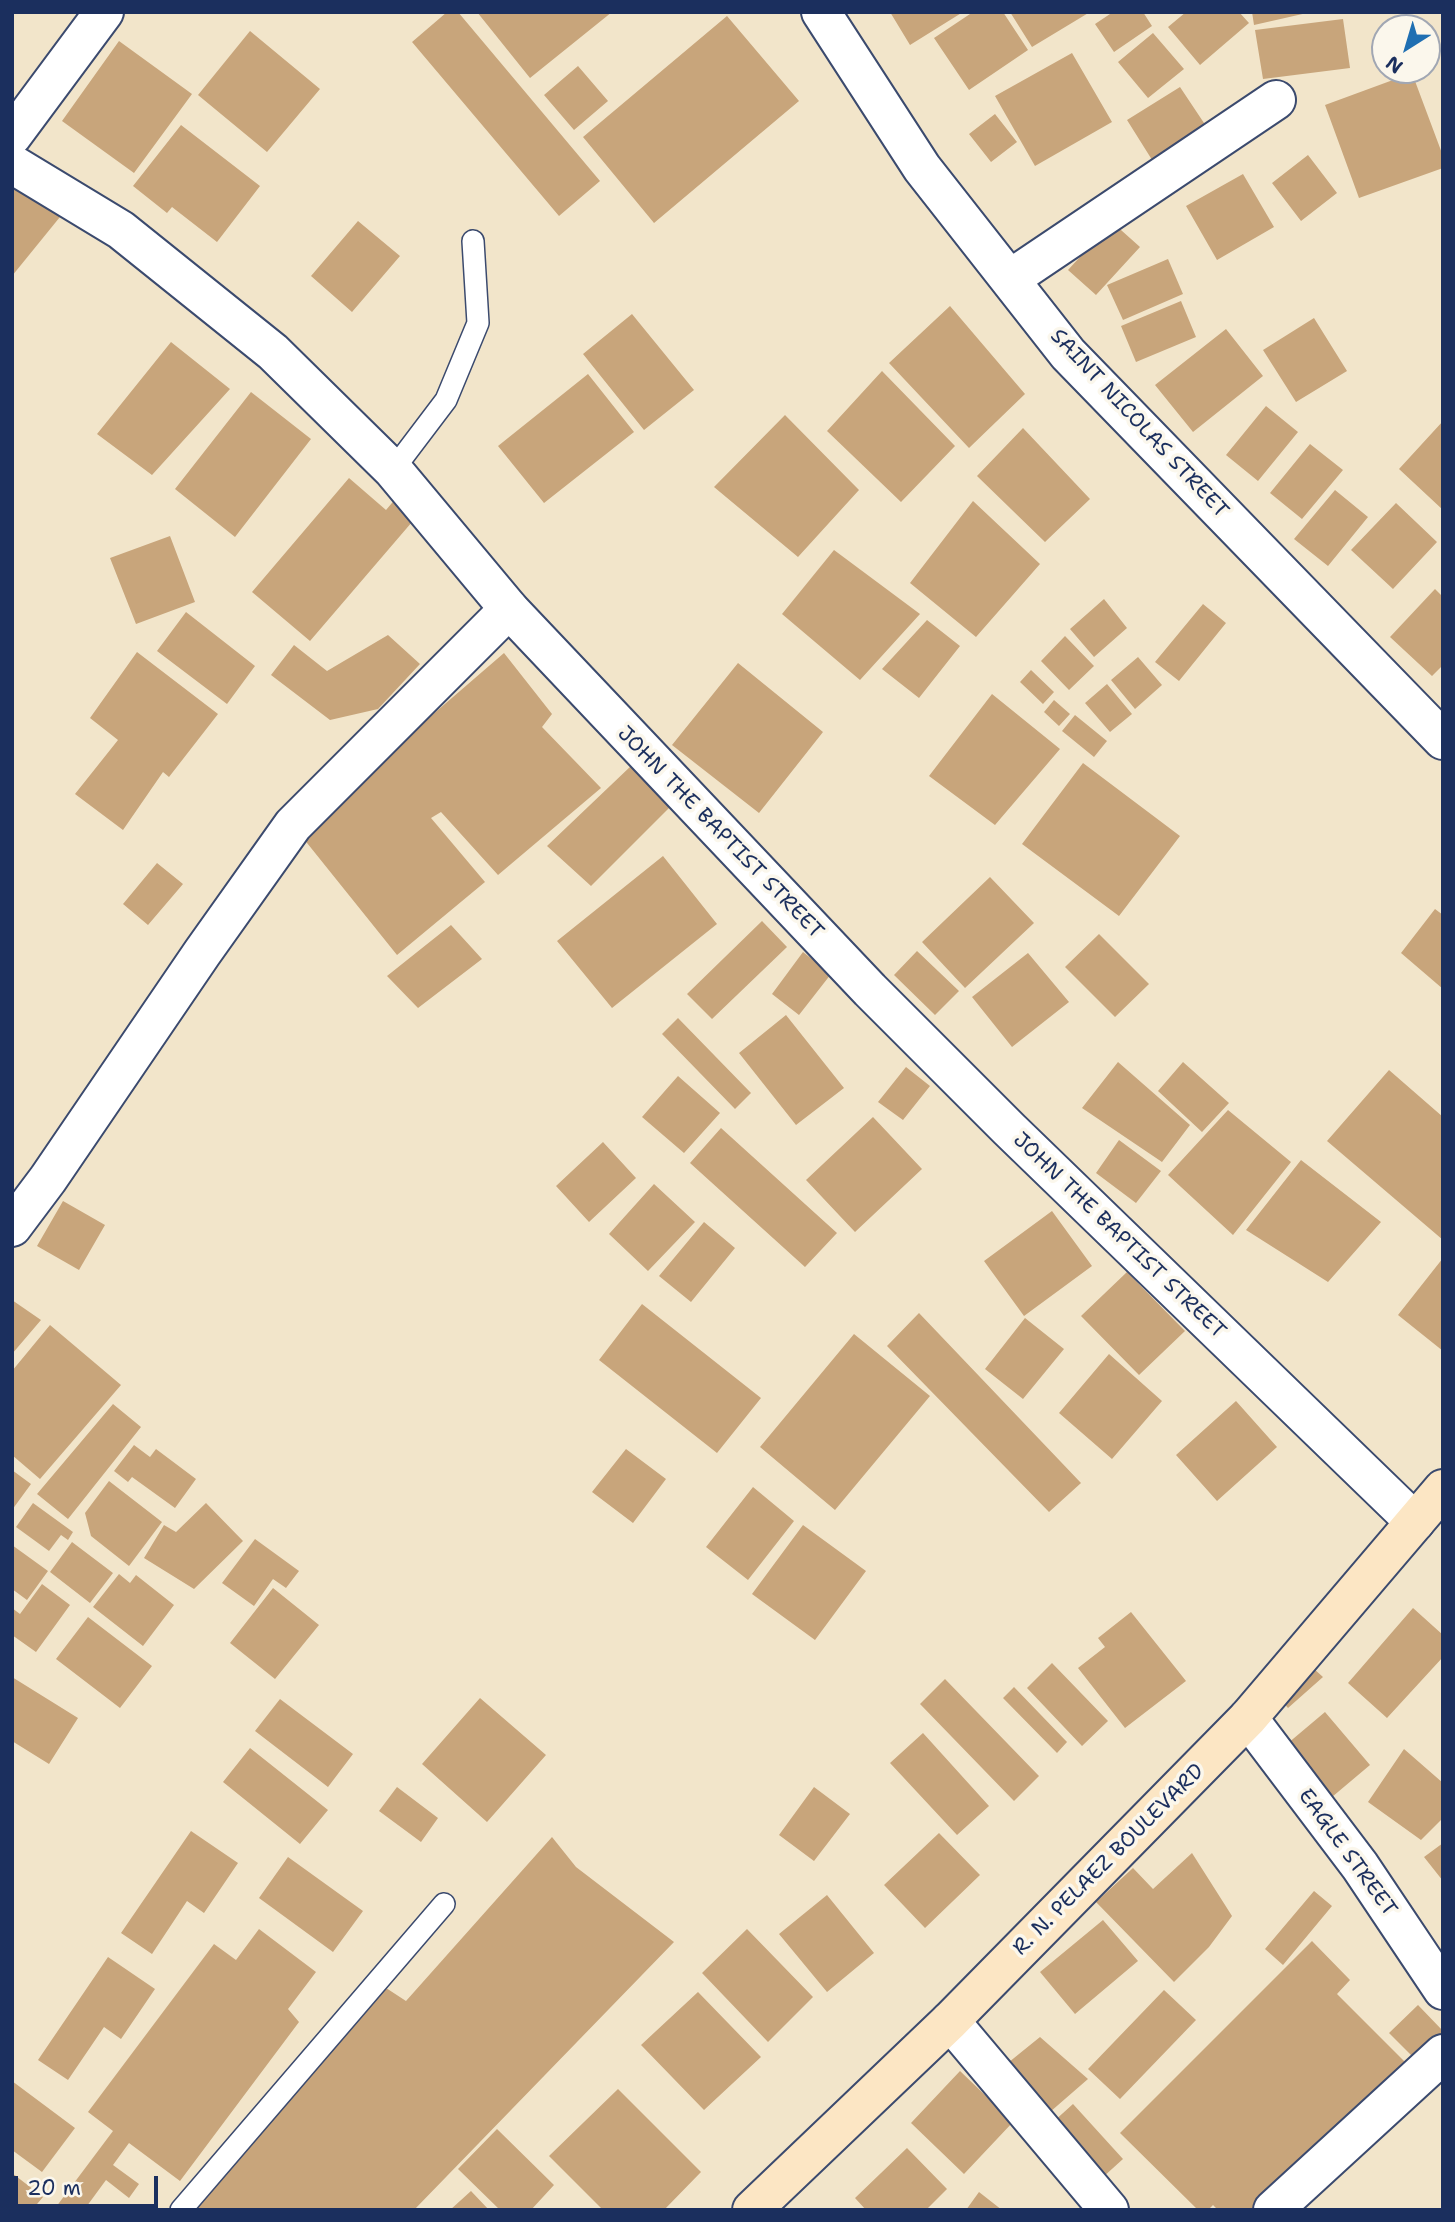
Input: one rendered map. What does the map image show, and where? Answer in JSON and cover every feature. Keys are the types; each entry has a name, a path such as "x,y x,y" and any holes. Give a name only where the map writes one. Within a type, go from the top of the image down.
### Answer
{"main road":[{"name":"R. N. PELAEZ BOULEVARD","path":"752,2210 950,2021 1248,1718 1443,1489"}],"street":[{"path":"12,136 104,12"},
{"name":"SAINT NICOLAS STREET","path":"821,12 922,168 1068,354 1443,740"},
{"path":"1010,279 1276,100"},
{"name":"JOHN THE BAPTIST STREET","path":"12,164 121,230 273,352 393,470 509,610 870,990 1009,1129 1415,1522"},
{"path":"12,1227 293,825 509,610"},
{"name":"EAGLE STREET","path":"1248,1718 1360,1866 1443,1990"},
{"path":"950,2021 1109,2210"},
{"path":"1273,2210 1443,2054"}],"lane":[{"path":"393,470 446,400 478,323 473,241"},
{"path":"181,2210 444,1904"}],"building":[{"path":"447,12 458,12 600,181 559,216 412,42"},
{"path":"477,12 612,12 530,78"},
{"path":"890,12 963,12 910,45"},
{"path":"973,12 1003,12 1028,50 969,90 934,38"},
{"path":"1010,12 1090,12 1032,47"},
{"path":"1113,12 1143,12 1152,26 1114,52 1095,24"},
{"path":"1186,12 1239,12 1249,23 1200,65 1168,27"},
{"path":"1252,12 1307,12 1307,13 1254,25"},
{"path":"727,16 799,101 654,223 583,137"},
{"path":"1343,19 1350,68 1263,79 1255,30"},
{"path":"250,31 320,89 267,152 198,95"},
{"path":"1153,33 1184,69 1148,98 1118,62"},
{"path":"119,41 192,94 134,173 62,121"},
{"path":"1072,53 1112,122 1035,166 995,96"},
{"path":"578,66 608,101 574,130 544,95"},
{"path":"1382,84 1416,84 1443,156 1443,168 1359,198 1325,105"},
{"path":"1180,87 1208,129 1154,163 1127,120"},
{"path":"995,114 1017,142 991,162 969,134"},
{"path":"181,125 260,186 217,242 172,207 167,213 133,186"},
{"path":"1308,155 1337,193 1301,221 1272,183"},
{"path":"1243,174 1274,227 1217,260 1186,206"},
{"path":"12,179 64,212 12,276"},
{"path":"358,221 400,256 352,312 311,276"},
{"path":"1112,222 1140,247 1096,295 1068,270"},
{"path":"1168,259 1183,294 1123,320 1107,285"},
{"path":"1181,301 1196,337 1136,362 1121,326"},
{"path":"950,306 1025,394 969,448 889,363"},
{"path":"632,314 694,390 644,430 583,354"},
{"path":"1314,318 1347,371 1296,402 1263,350"},
{"path":"1226,329 1263,376 1193,432 1155,385"},
{"path":"171,342 230,389 152,475 97,434"},
{"path":"882,371 955,446 901,502 827,431"},
{"path":"588,374 634,432 544,503 498,446"},
{"path":"251,392 311,439 235,537 175,489"},
{"path":"1266,406 1298,432 1258,481 1226,455"},
{"path":"785,415 859,490 798,557 714,487"},
{"path":"1443,421 1443,510 1399,469"},
{"path":"1023,428 1090,499 1045,542 977,476"},
{"path":"1310,444 1343,470 1302,519 1270,493"},
{"path":"349,478 386,510 397,497 418,515 310,641 252,592"},
{"path":"1335,490 1368,517 1328,566 1294,539"},
{"path":"973,501 1040,564 976,637 910,583"},
{"path":"1396,503 1437,542 1393,589 1351,550"},
{"path":"170,536 195,602 136,624 110,558"},
{"path":"834,550 920,614 860,680 782,614"},
{"path":"1435,589 1443,597 1443,665 1432,676 1390,637"},
{"path":"1104,599 1127,628 1094,657 1070,629"},
{"path":"1203,604 1226,623 1179,681 1155,662"},
{"path":"186,612 255,666 227,704 157,651"},
{"path":"927,620 960,646 919,698 882,669"},
{"path":"388,635 420,664 378,709 330,720 271,675 294,645 327,671"},
{"path":"1065,636 1094,666 1069,690 1041,661"},
{"path":"137,652 218,714 169,777 163,772 123,830 75,794 118,740 90,718"},
{"path":"504,653 552,714 542,727 601,788 498,875 441,812 431,818 485,882 397,955 295,828 380,760"},
{"path":"1138,657 1162,685 1135,709 1111,680"},
{"path":"738,663 823,732 759,813 672,745"},
{"path":"1031,670 1054,692 1043,704 1020,682"},
{"path":"1107,684 1132,714 1110,732 1085,703"},
{"path":"992,694 1060,749 995,825 929,776"},
{"path":"1054,700 1070,714 1059,726 1044,712"},
{"path":"1075,715 1107,741 1094,757 1062,731"},
{"path":"1083,763 1180,836 1119,916 1022,844"},
{"path":"632,765 672,805 591,886 547,846"},
{"path":"663,856 717,924 612,1008 557,941"},
{"path":"157,863 183,884 148,925 123,904"},
{"path":"990,877 1034,923 965,988 922,942"},
{"path":"1435,909 1443,915 1443,989 1401,953"},
{"path":"762,921 787,947 712,1019 687,994"},
{"path":"451,925 482,959 418,1008 387,976"},
{"path":"1099,934 1149,984 1115,1017 1065,967"},
{"path":"917,951 959,991 935,1015 894,975"},
{"path":"803,952 831,974 799,1015 772,994"},
{"path":"1028,953 1069,1002 1012,1047 972,997"},
{"path":"786,1015 844,1088 796,1125 739,1053"},
{"path":"678,1018 751,1093 735,1109 662,1034"},
{"path":"1118,1062 1190,1125 1162,1162 1082,1108"},
{"path":"1183,1062 1229,1103 1202,1132 1158,1091"},
{"path":"906,1067 930,1086 903,1120 878,1102"},
{"path":"1389,1070 1443,1117 1443,1240 1327,1141"},
{"path":"678,1076 720,1113 684,1153 642,1117"},
{"path":"1228,1110 1291,1162 1233,1235 1168,1175"},
{"path":"873,1117 922,1169 855,1232 806,1180"},
{"path":"721,1128 837,1233 805,1267 690,1163"},
{"path":"1119,1140 1161,1171 1136,1203 1096,1173"},
{"path":"603,1142 636,1178 589,1222 556,1186"},
{"path":"1301,1160 1381,1222 1328,1282 1246,1230"},
{"path":"654,1184 695,1222 648,1271 609,1234"},
{"path":"63,1201 105,1225 79,1270 37,1246"},
{"path":"1052,1211 1092,1266 1024,1316 984,1261"},
{"path":"704,1222 735,1248 691,1302 659,1276"},
{"path":"1443,1258 1443,1351 1398,1315"},
{"path":"1127,1272 1185,1331 1139,1375 1081,1316"},
{"path":"12,1300 41,1320 12,1354"},
{"path":"642,1304 761,1398 717,1453 599,1360"},
{"path":"919,1313 1081,1483 1049,1512 887,1346"},
{"path":"1025,1318 1064,1349 1023,1399 985,1369"},
{"path":"50,1325 121,1385 40,1479 12,1455 12,1371"},
{"path":"854,1334 930,1396 835,1510 760,1447"},
{"path":"1109,1354 1162,1401 1112,1459 1059,1413"},
{"path":"1236,1401 1277,1447 1217,1501 1176,1455"},
{"path":"113,1404 141,1427 68,1519 37,1494"},
{"path":"134,1445 150,1457 156,1449 196,1479 175,1508 132,1477 128,1482 114,1471"},
{"path":"626,1449 666,1479 633,1523 592,1492"},
{"path":"12,1470 31,1484 12,1510"},
{"path":"109,1481 162,1522 129,1566 91,1536 85,1513"},
{"path":"753,1487 794,1521 748,1580 706,1547"},
{"path":"33,1503 73,1532 68,1540 61,1535 49,1551 16,1527"},
{"path":"206,1503 243,1541 194,1589 144,1558 164,1525 176,1532"},
{"path":"803,1525 866,1571 815,1640 752,1594"},
{"path":"255,1539 299,1571 286,1588 273,1579 254,1606 222,1583"},
{"path":"72,1542 113,1573 90,1603 50,1572"},
{"path":"12,1545 48,1571 27,1600 12,1589"},
{"path":"119,1574 130,1583 136,1575 174,1605 143,1646 93,1607"},
{"path":"42,1584 70,1605 36,1652 12,1635 12,1608 20,1614"},
{"path":"273,1588 319,1625 275,1679 230,1643"},
{"path":"1413,1608 1443,1635 1443,1657 1387,1718 1348,1683"},
{"path":"1131,1612 1186,1681 1125,1728 1078,1668 1105,1647 1098,1638"},
{"path":"88,1617 152,1666 120,1708 56,1659"},
{"path":"1052,1663 1108,1721 1082,1746 1027,1688"},
{"path":"1313,1668 1323,1677 1288,1708 1280,1699"},
{"path":"12,1677 78,1718 49,1764 12,1741"},
{"path":"945,1679 1039,1776 1014,1801 920,1704"},
{"path":"1014,1687 1067,1742 1057,1753 1003,1698"},
{"path":"480,1698 546,1755 487,1822 422,1764"},
{"path":"280,1699 353,1754 328,1787 255,1731"},
{"path":"1325,1712 1370,1765 1332,1797 1287,1744"},
{"path":"923,1733 989,1806 957,1835 890,1763"},
{"path":"250,1748 328,1810 300,1844 223,1782"},
{"path":"1404,1749 1443,1783 1443,1818 1421,1840 1368,1802"},
{"path":"397,1787 438,1818 421,1842 379,1811"},
{"path":"814,1787 850,1814 814,1861 779,1835"},
{"path":"191,1831 238,1863 204,1913 187,1901 152,1954 121,1933"},
{"path":"939,1833 980,1875 925,1928 884,1885"},
{"path":"552,1837 576,1867 674,1942 414,2210 192,2210 383,1986 406,2001"},
{"path":"1443,1843 1443,1881 1424,1857"},
{"path":"1192,1853 1232,1916 1209,1947 1174,1982 1096,1902 1133,1868 1153,1889"},
{"path":"288,1857 363,1911 333,1952 259,1898"},
{"path":"1314,1891 1332,1906 1283,1965 1265,1949"},
{"path":"827,1895 874,1953 827,1992 779,1934"},
{"path":"1103,1920 1138,1961 1075,2014 1040,1972"},
{"path":"259,1929 316,1972 288,2009 299,2022 180,2181 129,2143 113,2165 139,2184 129,2198 106,2180 84,2210 60,2210 56,2207 113,2131 88,2112 214,1944 236,1960"},
{"path":"747,1929 813,1997 768,2042 702,1973"},
{"path":"1312,1941 1350,1980 1337,1994 1410,2067 1267,2210 1218,2210 1213,2205 1208,2210 1198,2210 1120,2133"},
{"path":"108,1957 155,1989 121,2039 104,2027 68,2080 38,2060"},
{"path":"1164,1990 1196,2020 1120,2099 1088,2069"},
{"path":"698,1992 761,2057 704,2110 641,2045"},
{"path":"1418,2005 1443,2031 1443,2037 1417,2061 1389,2033"},
{"path":"1040,2037 1088,2079 1050,2112 993,2075"},
{"path":"960,2071 1013,2122 964,2174 911,2123"},
{"path":"12,2081 75,2128 42,2172 12,2150"},
{"path":"618,2089 701,2172 664,2210 603,2210 549,2156"},
{"path":"1073,2104 1123,2159 1092,2187 1042,2132"},
{"path":"497,2129 554,2185 531,2210 500,2210 458,2169"},
{"path":"907,2148 947,2189 926,2210 866,2210 855,2198"},
{"path":"12,2173 43,2197 32,2210 12,2210"},
{"path":"471,2191 489,2210 450,2210"},
{"path":"979,2192 1002,2210 966,2210"}]}
